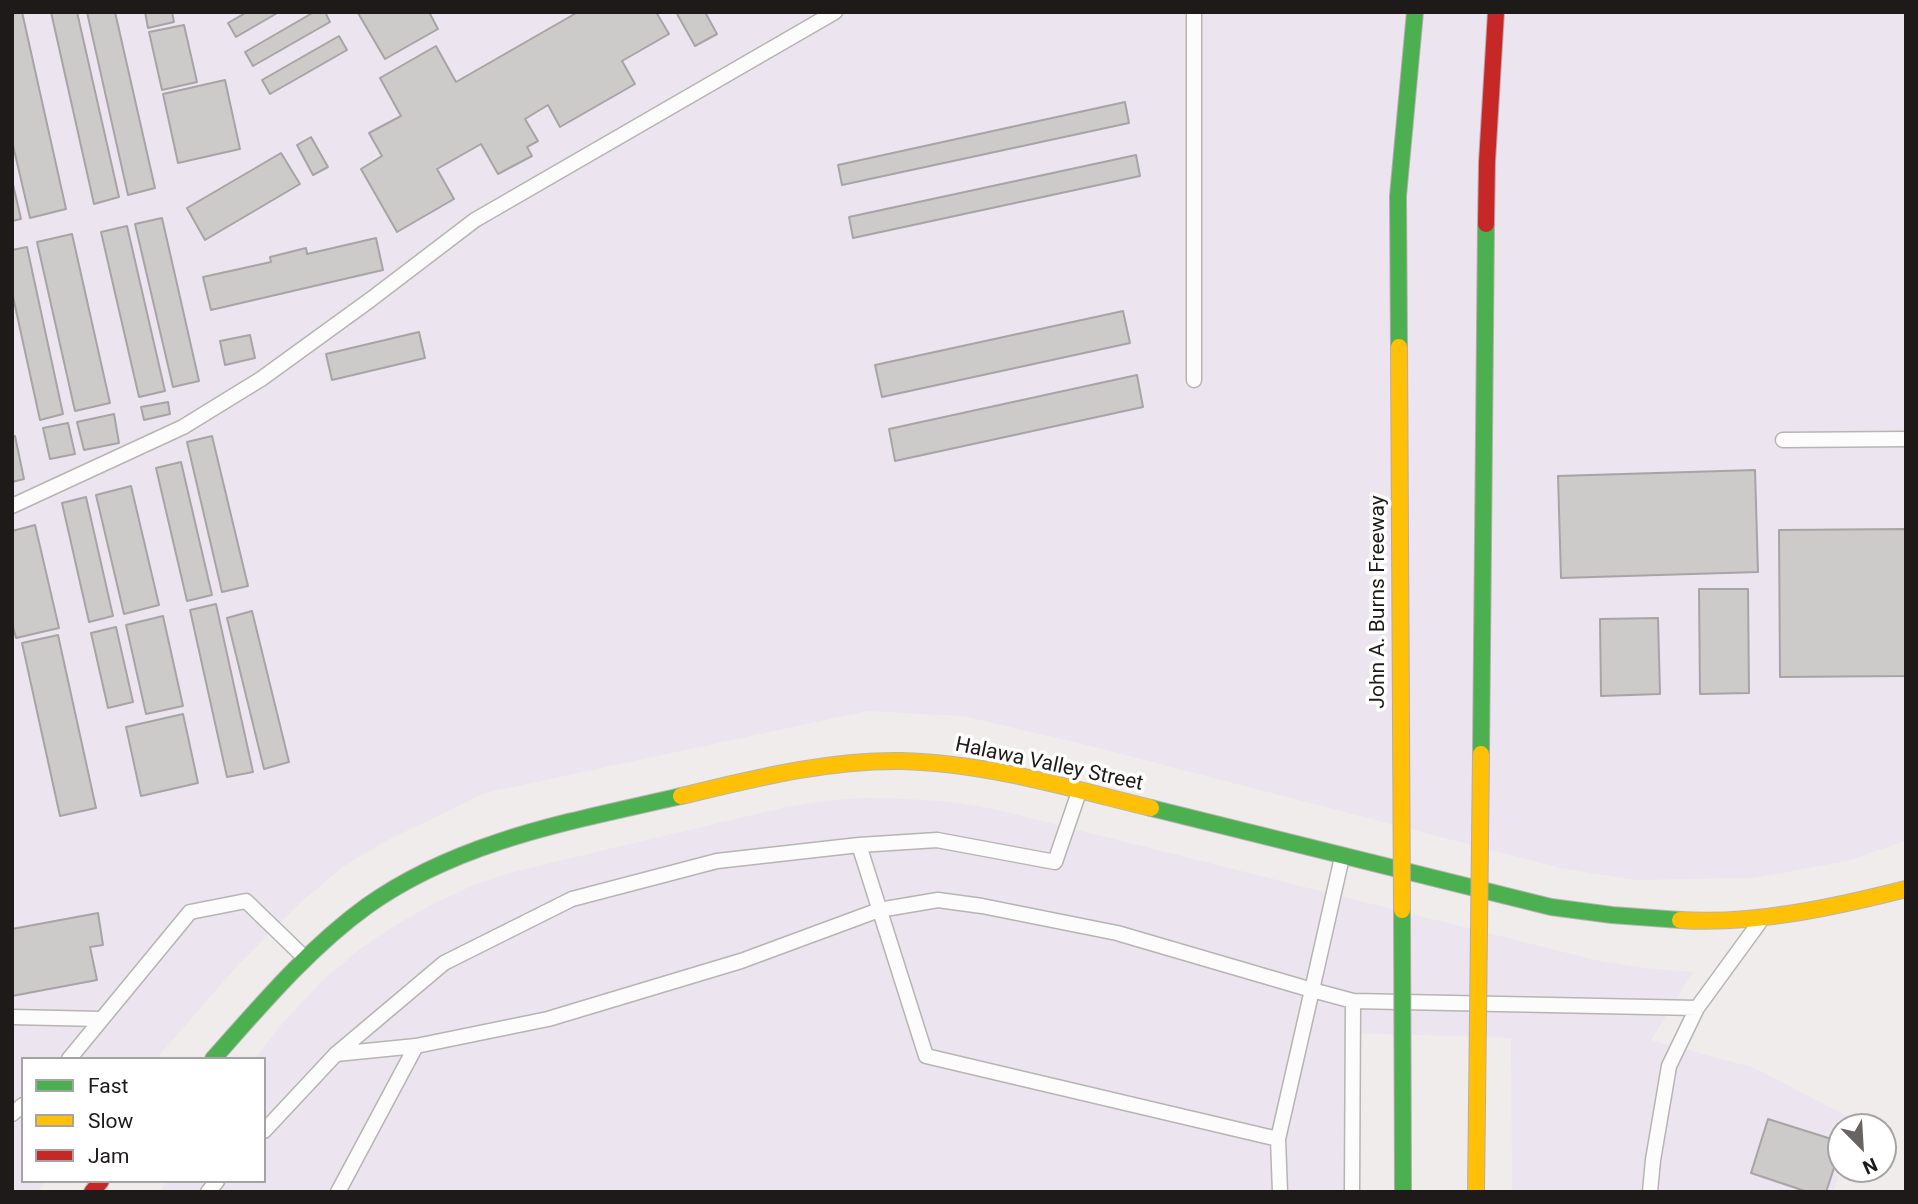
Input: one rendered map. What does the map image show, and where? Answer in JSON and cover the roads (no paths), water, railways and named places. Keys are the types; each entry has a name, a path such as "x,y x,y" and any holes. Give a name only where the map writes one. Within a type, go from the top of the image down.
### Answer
{"main road":[{"name":"John A. Burns Freeway","path":"1403,1192 1398,197 1415,12"},
{"path":"1476,1192 1487,162 1496,12"},
{"name":"Halawa Valley Street","path":"215,1057 269,997 345,923 384,894 421,873 511,836 765,776 845,763 901,761 992,771 1551,907 1612,915 1701,921 1764,916 1843,905 1906,888"}],"lane":[{"path":"12,506 183,427 261,379 475,220 835,12"},
{"path":"1194,12 1194,380"},
{"path":"1783,440 1906,439"},
{"path":"266,1129 336,1054 444,963 572,899 717,861 859,845 937,840 1055,862 1079,791"},
{"path":"859,845 926,1056 1278,1139"},
{"path":"1280,1192 1278,1139 1342,855"},
{"path":"336,1054 416,1046 548,1019 741,961 879,910 938,900 982,906 1116,933 1353,1001 1697,1008"},
{"path":"71,1057 190,912 246,901 306,959"},
{"path":"1650,1192 1669,1066 1697,1008 1764,916"},
{"path":"1352,1192 1353,1001"},
{"path":"12,1017 101,1019"},
{"path":"338,1192 416,1046"}]}
